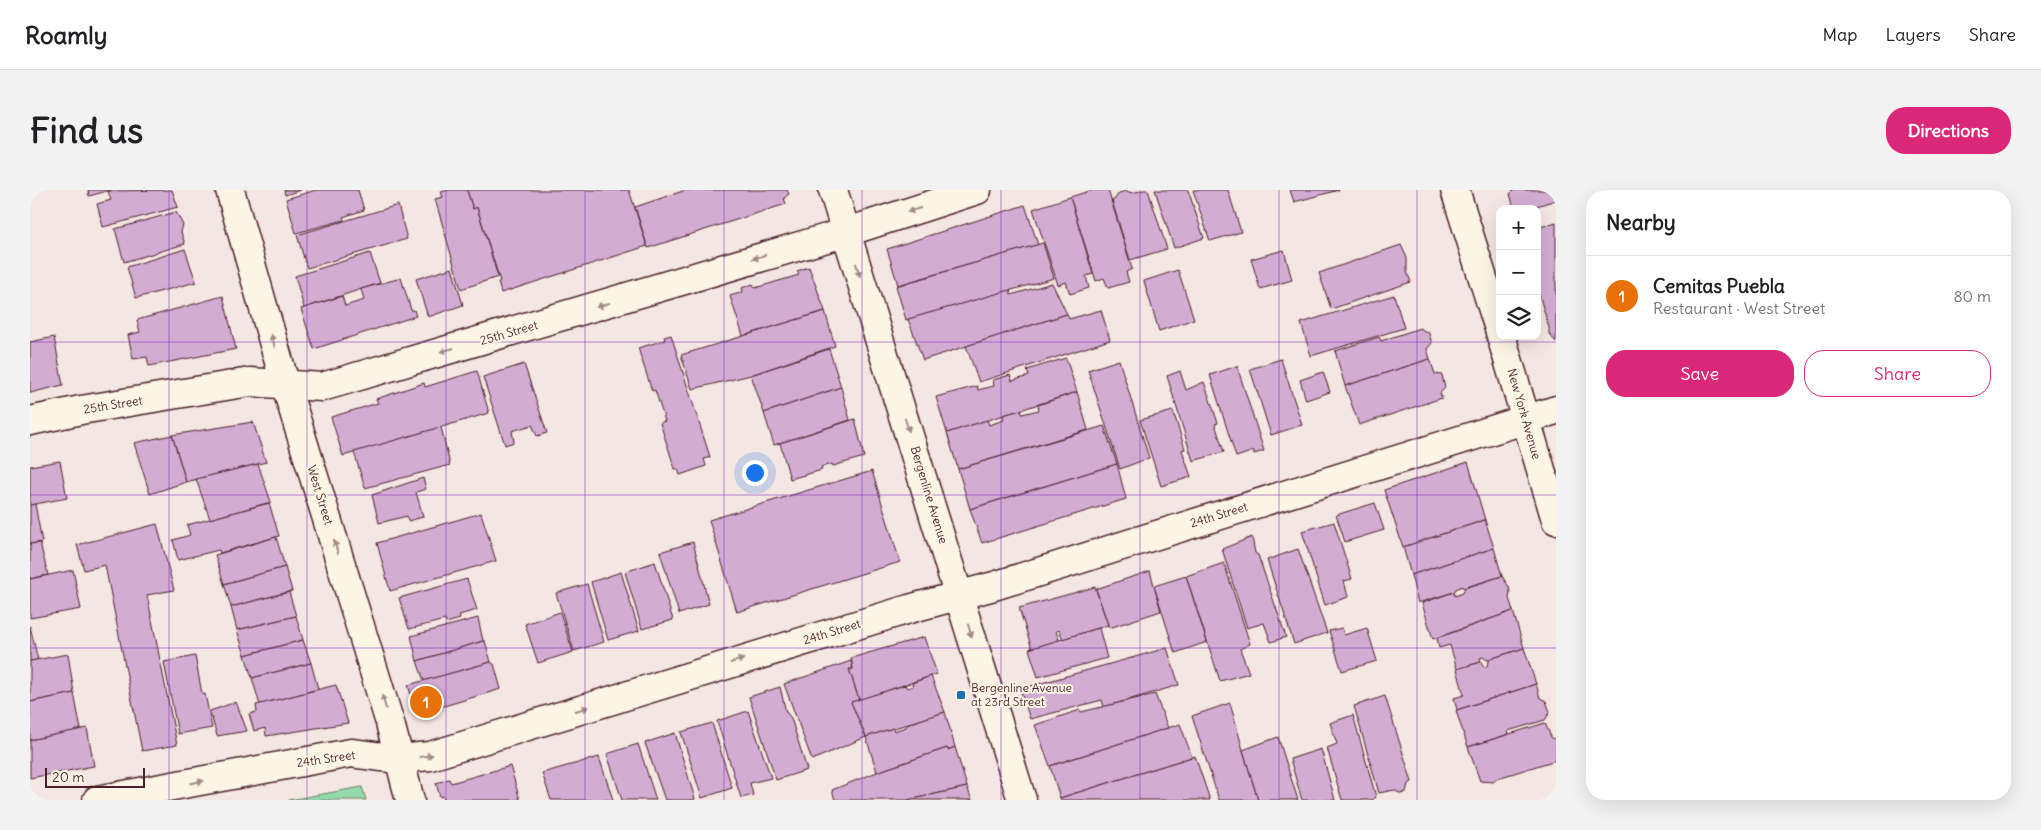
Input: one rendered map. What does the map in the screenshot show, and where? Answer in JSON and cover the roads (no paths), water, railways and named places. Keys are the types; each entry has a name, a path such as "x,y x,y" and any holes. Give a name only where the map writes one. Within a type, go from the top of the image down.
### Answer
{"street":[{"name":"West Street","path":"230,190 285,384 390,723 410,800"},
{"name":"Bergenline Avenue","path":"833,190 960,594 1022,800"},
{"name":"25th Street","path":"30,421 81,410 250,382 322,386 847,232 977,190"},
{"path":"1455,190 1496,319"},
{"name":"New York Avenue","path":"1502,340 1556,520"},
{"name":"24th Street","path":"97,800 351,753 398,758 430,756 960,594 994,586 1556,410"}],"place":[{"name":"Bergenline Avenue at 23rd Street","path":"961,695"},
{"name":"Cemitas Puebla","path":"426,702"}]}
